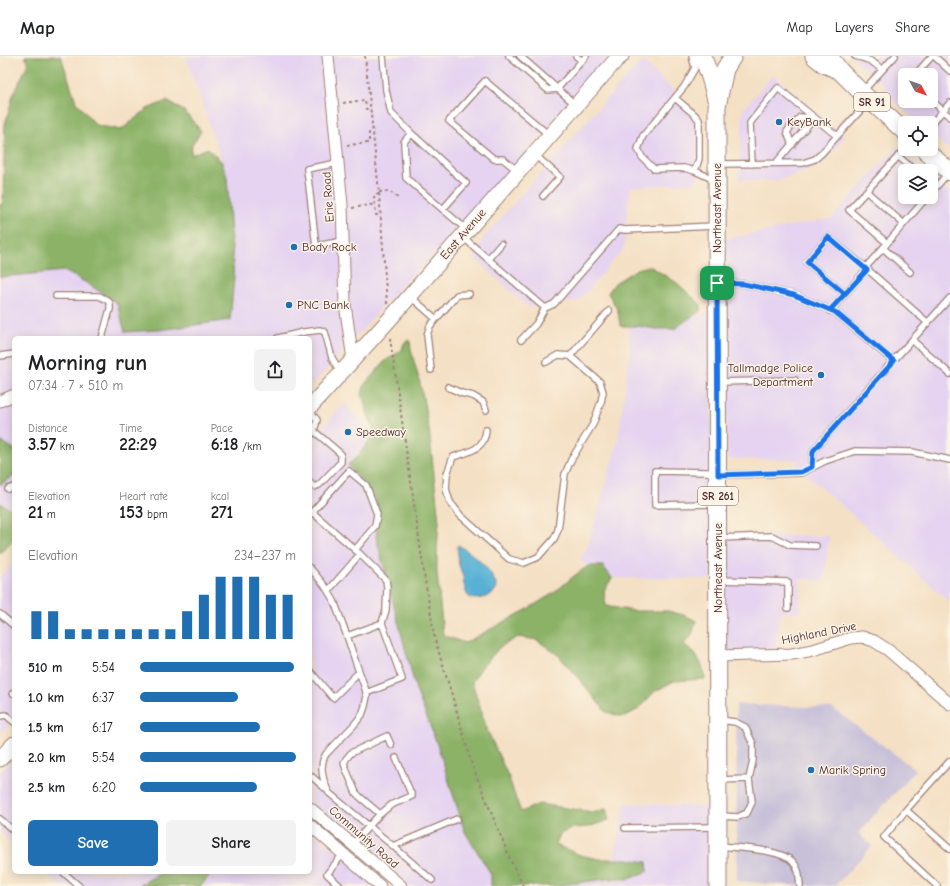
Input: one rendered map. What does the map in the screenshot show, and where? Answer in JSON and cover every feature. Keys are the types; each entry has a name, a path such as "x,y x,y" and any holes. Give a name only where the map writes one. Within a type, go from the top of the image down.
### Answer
{"main road":[{"name":"Northeast Avenue","path":"702,56 710,75 717,106"},
{"name":"Northeast Avenue","path":"718,886 717,106 725,69 733,56"},
{"name":"SR 91","path":"814,56 824,64 840,71"},
{"name":"SR 91","path":"829,56 840,71 898,126"},
{"name":"East Avenue","path":"312,405 388,321 618,57"},
{"path":"932,156 950,172"},
{"path":"0,760 12,746"}],"street":[{"name":"Erie Road","path":"328,56 342,209 345,298 353,360"},
{"path":"0,401 12,396"},
{"name":"Highland Drive","path":"718,656 792,654 813,650 851,638 862,637 874,641 888,650 950,704"},
{"name":"Community Road","path":"312,810 401,886"},
{"path":"312,827 380,886"},
{"path":"343,854 353,844"}],"lane":[{"path":"383,56 386,90 391,114 466,183 443,209"},
{"path":"509,56 548,90 557,89 584,58 576,56"},
{"path":"520,56 576,105"},
{"path":"692,56 695,68 684,87 643,136 638,149 642,157 654,168 684,168 696,171 717,181"},
{"path":"855,56 874,62 882,70"},
{"path":"717,164 802,163 815,159 836,136 866,97 882,70 895,56"},
{"path":"922,68 933,56 950,71"},
{"path":"518,172 503,159 494,159 449,121 485,81 549,136"},
{"path":"752,164 750,123 778,88 836,136"},
{"path":"675,98 695,114 699,120 699,159 696,171"},
{"path":"938,116 950,103"},
{"path":"938,106 950,117"},
{"path":"796,122 800,117 814,118"},
{"path":"776,163 814,118"},
{"path":"790,128 787,132 792,145"},
{"path":"411,133 404,142 406,178 443,209 488,259 545,308"},
{"path":"534,154 560,177 543,196"},
{"path":"887,243 849,210 867,192 898,156 907,164"},
{"path":"338,163 307,169 316,246 343,241"},
{"path":"938,183 950,172"},
{"path":"867,192 904,224"},
{"path":"830,310 922,204"},
{"path":"521,340 536,324 545,308 554,304 619,229 717,226"},
{"path":"845,294 807,262 828,237 928,323"},
{"path":"488,259 501,244"},
{"path":"883,248 910,272"},
{"path":"717,283 744,284 794,295 835,312 894,361"},
{"path":"431,370 427,335 430,326 457,295 469,294"},
{"path":"56,296 99,296 110,302 110,309 103,336"},
{"path":"409,296 436,319"},
{"path":"812,467 813,451 950,298"},
{"path":"570,356 609,312"},
{"path":"287,336 320,330 325,332 332,358 341,373"},
{"path":"912,340 950,374"},
{"path":"0,356 12,354"},
{"path":"486,430 486,436 480,446 472,451 453,458 447,474 446,489 450,502 460,514 509,559 524,563 538,557 554,539 558,530 565,474 571,460 593,424 601,402 602,392 600,382 570,356 558,355 546,362"},
{"path":"717,382 795,380"},
{"path":"448,387 461,393 473,396 483,402 486,410"},
{"path":"312,414 317,420 312,434"},
{"path":"312,485 314,487 319,485 341,462 341,454 314,431"},
{"path":"718,504 655,505 656,471 707,472 718,475 801,472 825,460 856,451 912,452 950,460"},
{"path":"312,512 349,470 366,485 377,514 375,526 355,550"},
{"path":"312,514 360,554 386,580 386,610 382,623 402,680 366,693"},
{"path":"718,538 772,536 790,545 816,546"},
{"path":"328,591 360,554"},
{"path":"312,571 334,601 367,696 362,715 323,759 323,776 329,793 432,880"},
{"path":"718,580 788,582 788,608"},
{"path":"0,614 12,624"},
{"path":"347,636 382,623"},
{"path":"312,673 333,698 359,672"},
{"path":"0,716 6,715 12,720"},
{"path":"625,828 718,821 738,817 747,813 752,802 749,779 753,760 753,744 745,727 736,722 718,720"},
{"path":"380,814 356,792 344,763 351,753 387,736 391,745"},
{"path":"353,844 380,814 391,805 412,796 396,758"},
{"path":"937,886 884,837 950,761"},
{"path":"312,777 328,790"},
{"path":"718,780 749,779"},
{"path":"906,810 950,849"},
{"path":"0,819 12,829"},
{"path":"393,846 457,819"},
{"path":"718,846 760,850 784,857 793,862 798,869 800,886"},
{"path":"340,886 327,874 343,854"},
{"path":"65,874 79,886"}],"path":[{"path":"366,56 379,193 388,321 435,640 472,764 510,859 524,886"},
{"path":"332,104 365,100 366,109 371,109"},
{"path":"336,146 369,143 369,133 373,133"},
{"path":"380,215 376,215 374,195 389,191 398,198"},
{"path":"342,209 375,204"}],"shaded area":[{"path":"186,56 608,56 564,109 422,267 408,279 312,385 312,336 12,336 12,509 0,516 0,277 64,271 209,323 230,319 227,177"},
{"path":"850,56 950,56 950,151 938,140 938,116 911,116 902,108 938,108 938,68 898,68 898,104 883,91 886,87"},
{"path":"644,62 702,119 702,169 694,183 631,187 627,211 624,248 579,301 528,307 475,258 483,238 638,64"},
{"path":"773,75 845,137 820,166 777,181 739,180 743,110"},
{"path":"896,147 898,149 898,156 907,156 917,164 898,164 898,204 938,204 938,182 950,193 950,602 796,465 800,460 727,459 726,239 832,218"},
{"path":"710,312 712,579 612,578 603,566 588,566 579,559 587,549 618,441 630,350 628,327 637,326 656,329 674,329 695,315"},
{"path":"344,404 375,434 355,459 387,519 416,690 436,741 454,800 491,874 491,886 407,886 312,803 312,439"},
{"path":"721,536 829,536 824,581 800,579 801,612 780,613 775,651 720,652"},
{"path":"12,564 12,720 0,734 0,577"},
{"path":"736,704 832,708 916,770 858,833 872,846 835,886 786,885 737,881"},
{"path":"12,759 12,843 0,832 0,772"},
{"path":"625,803 713,807 712,886 556,886 606,879 629,879 627,859 614,859"},
{"path":"312,831 376,886 201,886 210,874 312,874"},
{"path":"47,874 158,874 138,886 61,886"}],"green space":[{"path":"25,56 60,56 76,102 96,125 121,130 147,109 167,101 184,111 201,131 192,145 191,155 208,148 222,162 227,177 234,279 230,320 160,330 125,332 117,303 85,282 64,271 0,277 0,205 3,202 5,125 13,95 28,64"},
{"path":"650,266 677,283 701,305 700,311 674,329 620,326 618,311 608,293 615,283 637,269"},
{"path":"410,340 429,428 439,522 437,572 443,635 465,643 528,609 555,592 588,566 603,566 612,578 604,591 606,606 634,611 668,611 697,621 691,636 684,644 695,654 702,665 705,679 674,681 654,692 639,709 623,717 606,712 558,655 537,640 518,637 500,647 481,668 472,682 488,732 509,778 521,812 539,804 593,812 606,809 609,820 588,827 573,828 560,834 556,845 580,855 599,859 627,859 647,862 648,871 629,879 606,879 556,886 491,886 491,874 465,832 436,741 416,690 376,537 379,518 375,497 348,465 355,459 375,434 362,394 365,384 385,361 402,350 404,343"},
{"path":"2,442 12,448 12,477 0,485 0,443"},
{"path":"0,503 12,510 12,540 0,554"},
{"path":"159,874 210,874 201,886 138,886"}],"water":[{"path":"458,545 487,568 495,581 497,588 491,594 476,599 469,597 465,590 459,565"}],"place":[{"name":"KeyBank","path":"779,122"},
{"name":"Body Rock","path":"294,247"},
{"name":"PNC Bank","path":"289,305"},
{"name":"Tallmadge Police Department","path":"821,375"},
{"name":"Speedway","path":"348,432"},
{"name":"Marik Spring","path":"811,770"}],"route":[{"path":"717,283 718,475 801,472 812,467 813,451 894,361 835,312 830,310 845,294 807,262 828,237 867,270 845,294 830,310 794,295 744,284 717,283"}]}
